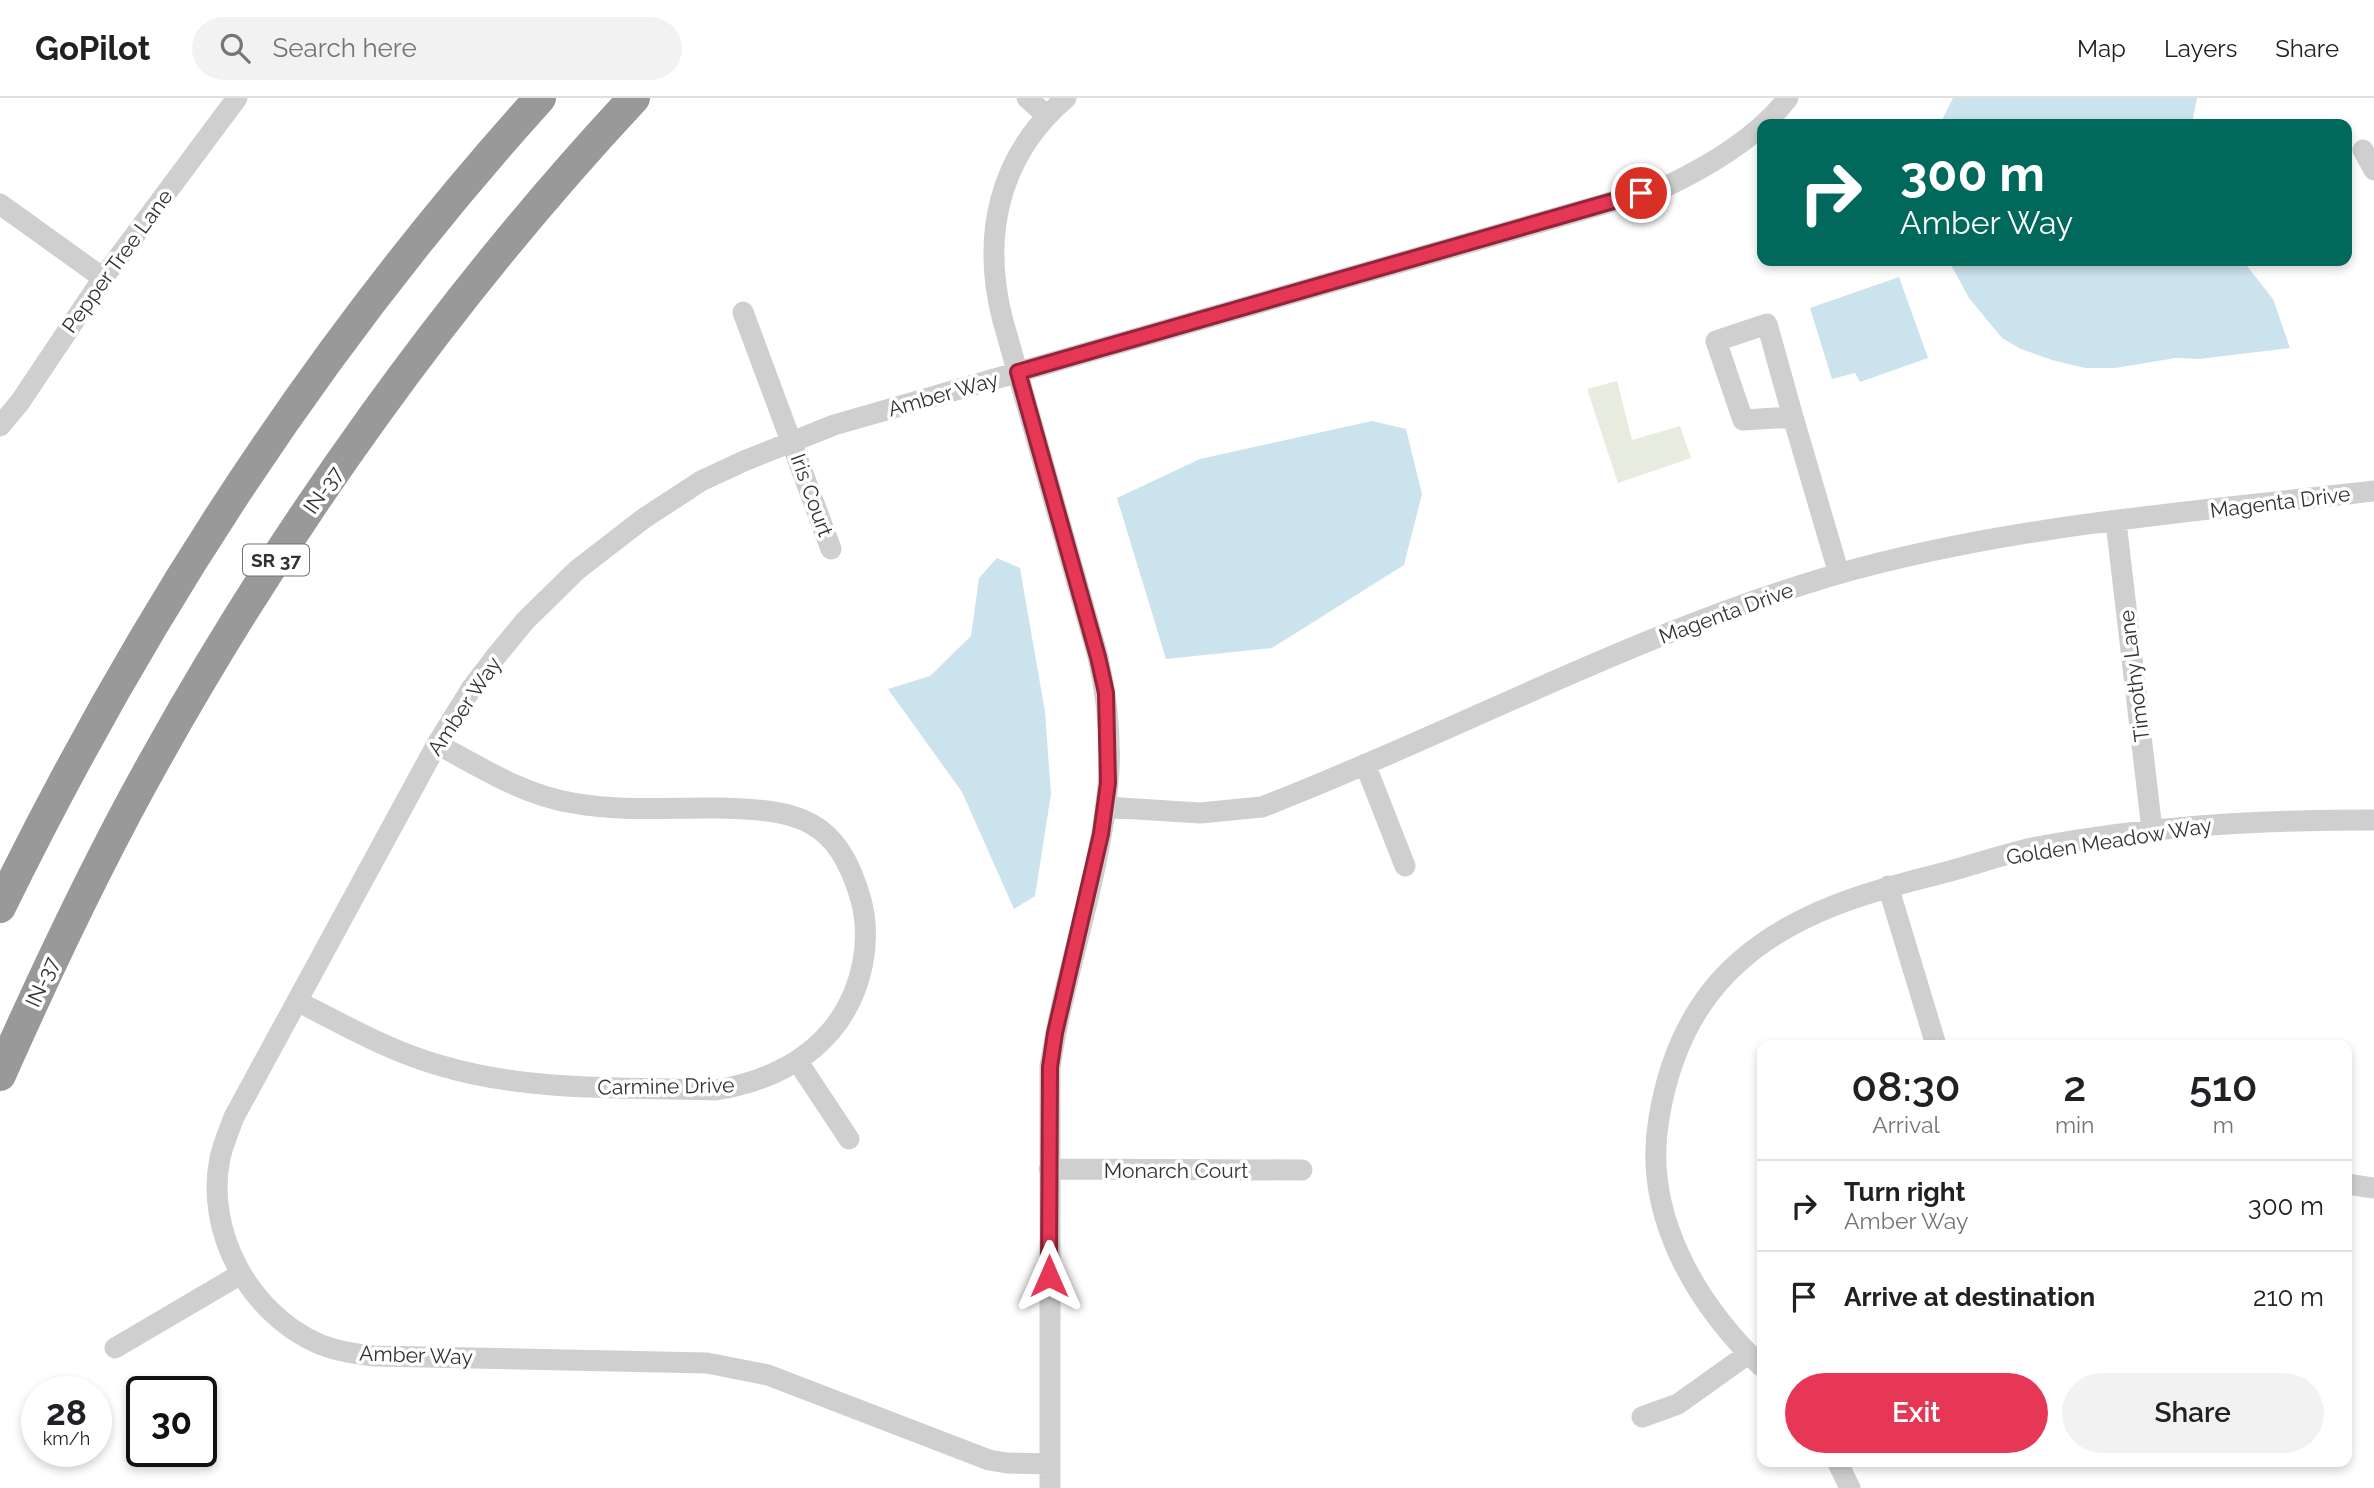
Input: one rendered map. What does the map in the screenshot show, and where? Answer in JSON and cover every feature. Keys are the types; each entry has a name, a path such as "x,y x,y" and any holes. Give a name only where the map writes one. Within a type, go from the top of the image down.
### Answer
{"highway":[{"path":"0,907 47,812 120,678 258,459 387,282 540,98"},
{"name":"IN-37","path":"0,1075 59,944 155,759 288,541 438,331 558,183 634,98"}],"street":[{"name":"Pepper Tree Lane","path":"0,426 20,402 103,278 237,98"},
{"path":"1027,98 1046,115"},
{"path":"1050,1488 1050,1067 1055,1033 1105,807 1109,749 1106,693 1098,657 995,290 993,243 1003,191 1027,141 1046,115 1066,98"},
{"name":"Amber Way","path":"1767,119 1788,98"},
{"name":"Amber Way","path":"1049,1464 989,1460 768,1375 717,1364 354,1354 315,1342 295,1331 254,1294 226,1243 218,1204 220,1158 234,1117 437,744 471,689 525,621 577,570 643,519 701,481 834,425 1667,186 1724,155 1757,128"},
{"path":"2363,150 2374,170"},
{"path":"0,204 103,278"},
{"name":"Iris Court","path":"743,312 831,549"},
{"path":"1793,417 1743,420 1716,341 1767,324 1839,574"},
{"name":"Magenta Drive","path":"1105,807 1200,814 1262,807 1663,634 1839,574 1925,552 2039,530 2374,491"},
{"name":"Timothy Lane","path":"2116,522 2152,830"},
{"name":"Carmine Drive","path":"297,1001 384,1045 442,1066 502,1079 557,1086 716,1090 743,1086 770,1077 798,1062 828,1035 844,1012 858,982 864,954 863,916 847,861 821,830 783,811 595,806 554,799 502,779 437,744"},
{"path":"1365,764 1405,866"},
{"name":"Golden Meadow Way","path":"1755,1361 1701,1296 1678,1255 1664,1218 1658,1189 1657,1129 1673,1059 1707,996 1739,962 1773,936 1818,913 1888,886 2031,849 2199,825 2374,820"},
{"path":"1888,886 1934,1040"},
{"path":"798,1062 849,1139"},
{"name":"Monarch Court","path":"1049,1169 1302,1170"},
{"path":"2352,1186 2374,1188"},
{"path":"115,1348 241,1274"},
{"path":"1642,1417 1678,1404 1755,1361"},
{"path":"1840,1467 1850,1488"}],"shaded area":[{"path":"1617,381 1632,440 1680,426 1691,458 1618,483 1587,389"}],"water":[{"path":"1953,98 2197,98 2193,119 1942,119"},
{"path":"1952,266 2247,266 2273,299 2290,348 2199,359 2176,358 2115,368 2085,368 2021,349 2002,338 1969,298"},
{"path":"1899,277 1928,358 1860,382 1855,373 1832,379 1810,308"},
{"path":"1372,421 1406,429 1422,494 1404,565 1272,648 1166,659 1117,498 1200,459"},
{"path":"997,558 1020,568 1045,712 1051,794 1035,896 1014,909 962,792 888,689 930,676 971,636 979,578"}],"route":[{"path":"1049,1276 1050,1067 1055,1033 1101,834 1108,783 1109,738 1106,693 1098,657 1018,372 1641,193"}]}
